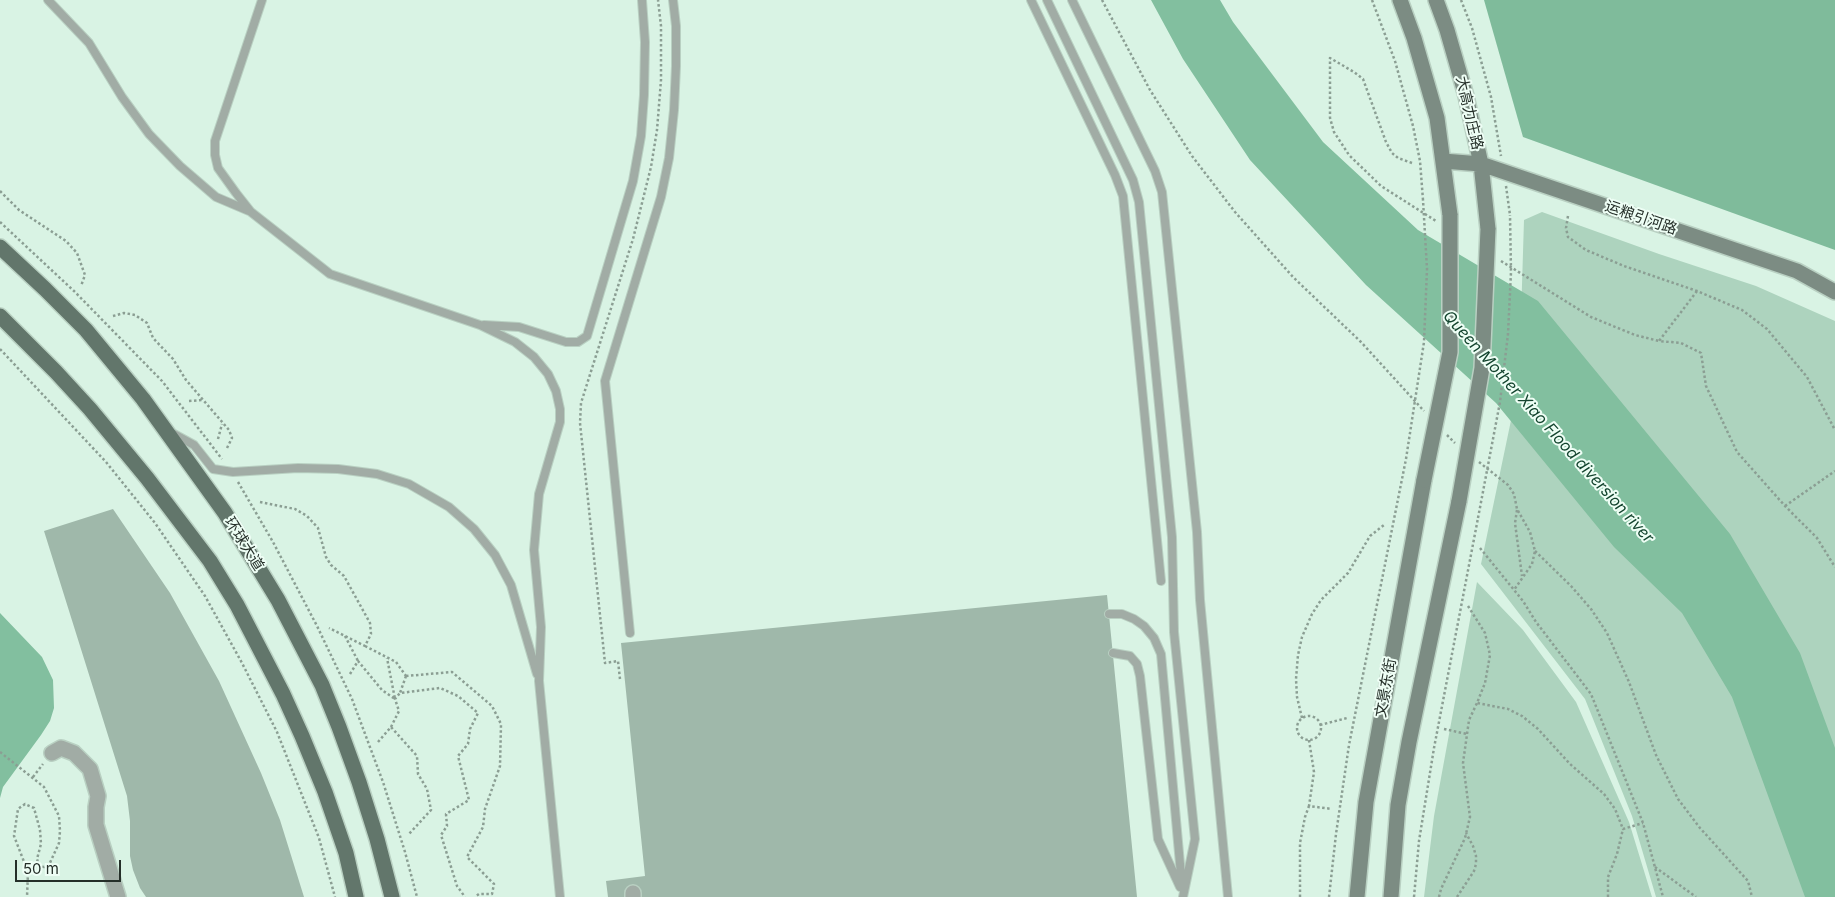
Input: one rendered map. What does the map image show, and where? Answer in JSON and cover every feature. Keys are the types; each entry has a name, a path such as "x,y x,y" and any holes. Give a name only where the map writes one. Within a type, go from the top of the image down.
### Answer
{"main road":[{"path":"1400,0 1414,38 1437,118 1443,161"},
{"name":"大高力庄路","path":"1391,897 1398,805 1409,742 1459,501 1482,368 1488,229 1481,164 1466,96 1447,30 1436,0"},
{"name":"运粮引河路","path":"1443,161 1481,164 1797,271 1835,292"},
{"name":"文景东街","path":"1357,897 1366,802 1424,480 1450,352 1450,216 1443,161"},
{"name":"环球大道","path":"0,247 86,330 168,431 225,514 274,592 322,686 359,782 377,839 392,897"},
{"path":"0,316 56,372 131,458 210,561 283,694 302,736 325,792 346,853 356,897"}],"street":[{"path":"52,752 61,748 74,753 90,769 98,796 96,826 118,897"}],"lane":[{"path":"48,0 89,43 122,97 149,134 180,166 216,198 250,212 330,274 480,324 515,342 534,357 548,374 556,391 560,409 560,422 539,494 534,550 541,627 539,681 560,897"},
{"path":"250,212 218,168 215,155 215,141 262,0"},
{"path":"480,324 519,327 566,342 578,342 587,336 633,181 641,136 645,42 642,0"},
{"path":"630,633 605,381 659,202 669,158 676,62 673,0"},
{"path":"1031,0 1115,175 1123,196 1161,581"},
{"path":"1047,0 1133,180 1139,202 1172,536 1174,632 1195,838 1183,895"},
{"path":"1072,0 1155,171 1162,192 1197,532 1200,600 1228,897"},
{"path":"168,431 194,445 213,469 233,472 298,468 338,469 377,474 409,484 449,507 474,529 495,555 503,570 510,585 539,681"},
{"path":"1109,614 1122,614 1144,626 1154,638 1161,654 1183,895"},
{"path":"1113,653 1130,656 1137,664 1140,676 1158,840 1183,895"}],"path":[{"path":"620,679 618,661 605,663 580,423 581,403 634,239 651,168 657,130 661,80 661,26 658,0"},
{"path":"1102,0 1155,99 1192,156 1235,212 1293,277 1361,342 1426,412"},
{"path":"1329,897 1349,745 1406,459 1424,342 1427,269 1420,161 1413,126 1395,61 1372,0"},
{"path":"1414,897 1419,841 1434,748 1500,402 1508,334 1511,272 1510,215 1504,172 1491,96 1472,28 1461,0"},
{"path":"0,191 19,210 66,241 77,254 85,275 81,286"},
{"path":"1568,216 1566,228 1568,237 1586,250 1624,266 1697,290 1742,310 1767,329 1807,376 1835,430"},
{"path":"1697,290 1659,341 1681,343 1700,353 1706,386 1738,452 1785,506 1817,538 1835,566"},
{"path":"113,316 124,313 135,315 147,323 153,338 173,360 186,380 222,424 229,430 232,438 226,450"},
{"path":"0,349 106,462 155,523 205,596 242,663 276,732 319,838 335,897"},
{"path":"189,400 203,400"},
{"path":"218,439 222,424"},
{"path":"1445,433 1459,446"},
{"path":"1473,457 1508,485 1514,494 1517,508 1530,532 1535,551 1532,564 1514,590"},
{"path":"1785,506 1835,470"},
{"path":"260,502 295,509 307,516 318,528 326,557 331,565 344,576 370,623 371,634 365,646"},
{"path":"1517,508 1515,523 1523,577"},
{"path":"1302,718 1297,697 1296,679 1302,637 1312,614 1321,600 1348,573 1370,536 1384,525"},
{"path":"1480,548 1524,601 1536,622 1591,694 1643,823 1663,897"},
{"path":"1535,551 1571,586 1591,610 1607,634 1629,682 1656,755 1678,799 1700,828 1748,881 1752,897"},
{"path":"1439,897 1466,833 1470,817 1463,763 1469,720 1485,684 1490,654 1485,633 1468,606"},
{"path":"329,628 396,662 406,676"},
{"path":"345,636 358,661 382,690 395,699"},
{"path":"378,742 391,727 399,711 388,658"},
{"path":"350,674 358,661"},
{"path":"406,676 452,672 492,706 501,724 500,766 485,809 483,827 467,857 494,884 492,894 479,894 475,897"},
{"path":"395,699 400,693 406,676"},
{"path":"400,693 440,688 458,696 478,713 470,729 468,744 458,756 470,800 446,814 447,826 440,835 456,886 465,897"},
{"path":"1477,704 1508,710 1522,716 1538,729 1570,764 1604,794 1614,809 1623,829 1617,854 1608,876 1608,897"},
{"path":"1308,716 1315,717 1320,725 1320,734 1309,740 1303,739 1298,734 1296,728 1302,718 1308,716"},
{"path":"1320,725 1347,718"},
{"path":"391,727 417,756 418,774 427,789 431,810 409,834"},
{"path":"1444,729 1467,734"},
{"path":"1300,897 1300,843 1304,817 1309,806 1314,772 1309,740"},
{"path":"0,752 44,787 59,816 59,843 49,865 44,868 39,866 37,859 41,844 40,830 34,808 26,804 18,809 14,836 28,872 27,897"},
{"path":"1309,806 1332,809"},
{"path":"1623,829 1643,823"},
{"path":"1457,897 1476,864 1473,846 1466,833"},
{"path":"1655,867 1696,897"}],"shaded area":[{"path":"1484,0 1835,0 1835,250 1523,137"},
{"path":"1542,212 1756,286 1835,321 1835,897 1656,897 1632,816 1585,699 1481,564 1519,382 1524,220"},
{"path":"1477,582 1523,630 1576,702 1629,822 1652,897 1424,897 1434,816"}],"water":[{"name":"Queen Mother Xiao Flood diversion river","path":"1151,0 1220,0 1233,22 1323,142 1418,230 1538,301 1730,534 1800,653 1835,748 1835,897 1805,897 1732,697 1682,613 1614,547 1496,403 1366,285 1250,160 1183,59"},
{"path":"0,613 42,657 53,680 54,708 50,721 3,787 0,798"}],"building":[{"path":"113,509 170,593 219,681 280,820 304,897 146,897 140,888 130,856 130,821 127,796 44,531"},
{"path":"1107,595 1137,897 608,897 606,881 645,876 621,643"}]}
